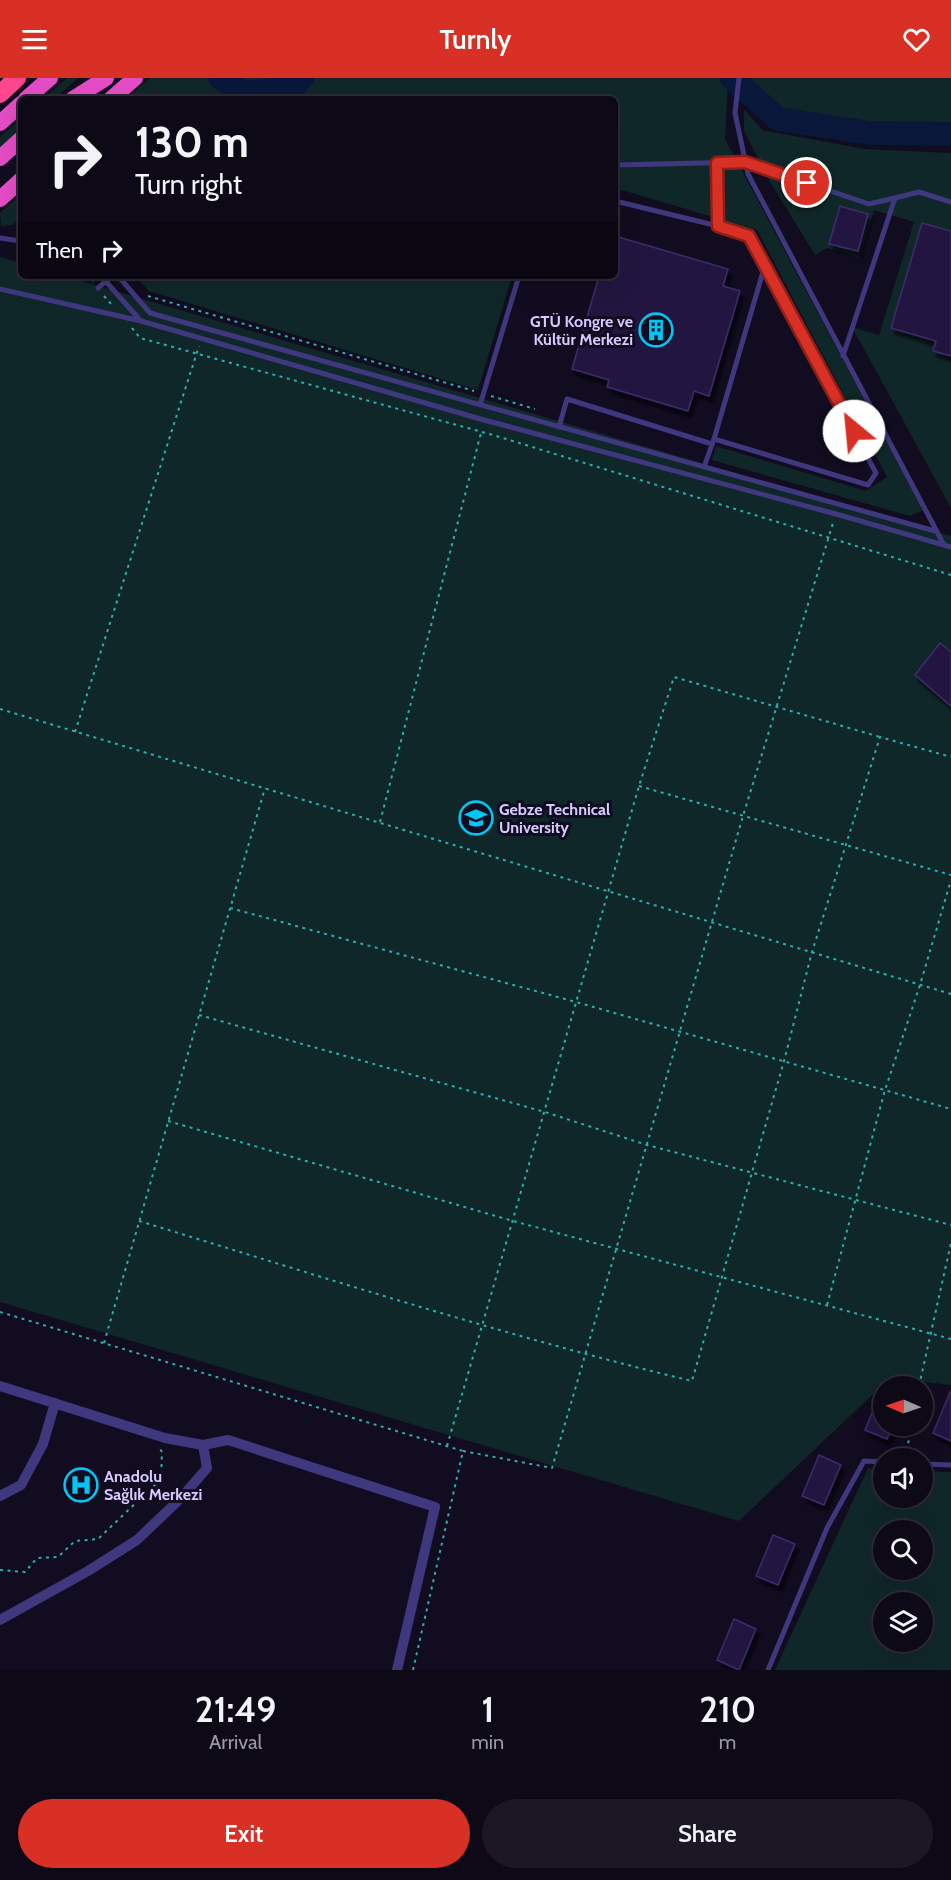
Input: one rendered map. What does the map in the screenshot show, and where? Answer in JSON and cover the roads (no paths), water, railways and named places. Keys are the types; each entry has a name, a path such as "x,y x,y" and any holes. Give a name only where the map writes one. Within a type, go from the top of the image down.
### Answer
{"highway":[{"path":"0,94 17,78"},
{"path":"30,96 48,78"},
{"path":"70,96 91,78"},
{"path":"78,96 106,78"},
{"path":"114,96 135,78"},
{"path":"0,123 18,107"},
{"path":"0,158 18,142"},
{"path":"0,199 18,183"}],"street":[{"path":"0,1386 165,1438 203,1445 228,1440 435,1507 398,1670"},
{"path":"0,1496 21,1485 44,1444 55,1403"},
{"path":"0,1620 88,1571 137,1540 182,1497 207,1468 203,1445"}],"lane":[{"path":"738,81 735,113 748,174 944,545"},
{"path":"618,165 745,162 869,204 919,192 951,202"},
{"path":"717,163 718,226"},
{"path":"843,356 895,198"},
{"path":"559,427 567,399 868,485 876,473 749,236 718,226 618,202"},
{"path":"0,238 18,241"},
{"path":"704,467 765,265"},
{"path":"104,279 141,321"},
{"path":"98,288 109,279"},
{"path":"121,279 150,313 935,531"},
{"path":"480,405 518,279"},
{"path":"0,288 141,321 484,420 951,547"},
{"path":"768,1670 827,1528 864,1461 873,1461"},
{"path":"933,1464 951,1465"}],"waterway":[{"path":"221,78 245,93 292,88 302,78"},
{"path":"732,78 778,119 870,133 951,134"}],"place":[{"name":"GTÜ Kongre ve Kültür Merkezi","path":"656,330"},
{"name":"Gebze Technical University","path":"476,818"},
{"name":"Anadolu Sağlık Merkezi","path":"81,1485"}]}
